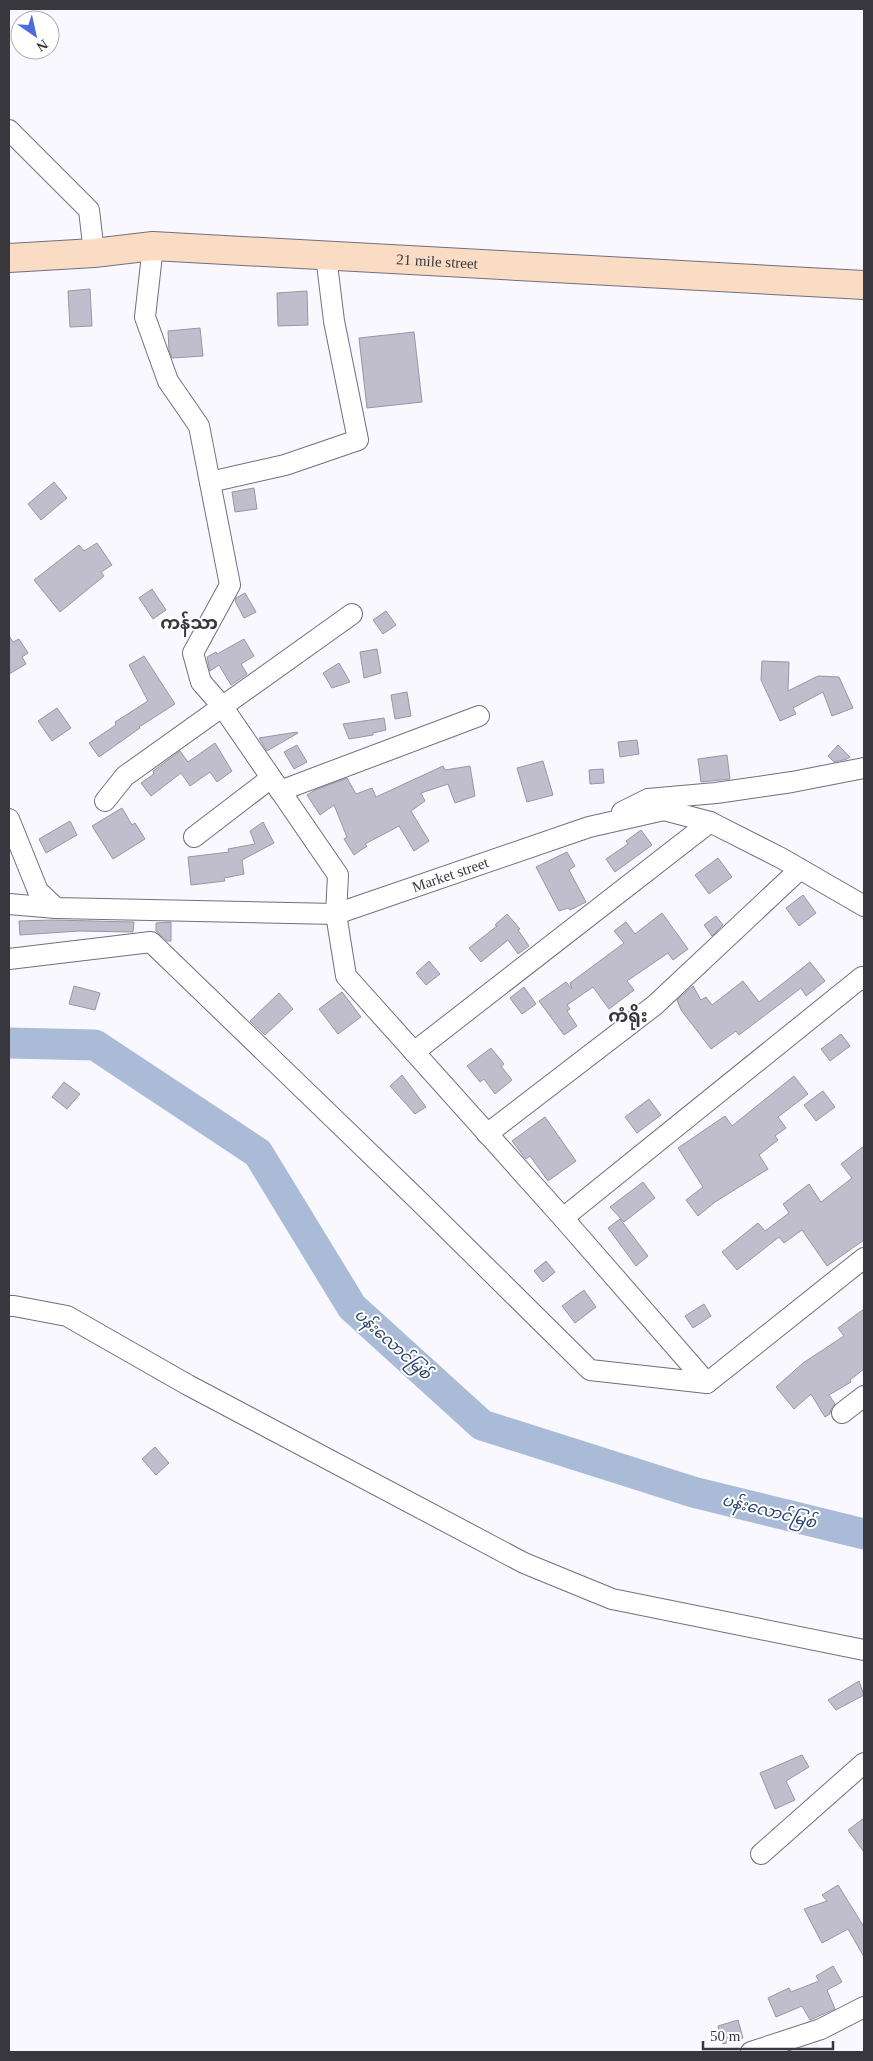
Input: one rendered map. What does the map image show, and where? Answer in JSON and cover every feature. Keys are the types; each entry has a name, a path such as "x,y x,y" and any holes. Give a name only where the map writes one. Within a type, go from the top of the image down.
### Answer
{"street":[{"path":"9,130 89,210 94,254"},
{"path":"153,246 145,317 168,381 199,426 230,585 193,653 201,682 222,706 338,875 336,914 346,976 563,1218 707,1383"},
{"name":"21 mile street","path":"9,258 94,254 153,246 864,285"},
{"path":"210,482 285,465 358,440 334,321 326,256"},
{"path":"105,801 125,776 352,614"},
{"path":"194,837 275,784 479,716"},
{"path":"589,827 648,799 716,793 792,782 864,768"},
{"name":"Market street","path":"9,904 56,908 336,914 589,827 664,810 710,822 800,869 864,906"},
{"path":"9,818 38,891 56,908"},
{"path":"414,1052 710,822"},
{"path":"487,1134 655,1005 800,869"},
{"path":"9,959 152,942 590,1370 707,1383 864,1258"},
{"path":"563,1218 862,978 864,980"},
{"path":"9,1306 68,1316 188,1385 524,1563 612,1599 864,1650"},
{"path":"842,1413 864,1396"},
{"path":"761,1854 864,1763"},
{"path":"752,2052 821,2029 864,2007"}],"building":[{"path":"90,289 92,326 70,327 68,291"},
{"path":"307,291 308,325 278,326 277,293"},
{"path":"200,328 203,356 172,358 169,350 168,331"},
{"path":"414,332 422,402 367,408 359,338"},
{"path":"54,482 67,498 41,520 28,504"},
{"path":"254,488 257,509 235,512 232,492"},
{"path":"97,543 112,565 101,572 104,576 60,612 34,580 79,545 84,551"},
{"path":"152,589 166,610 153,619 139,598"},
{"path":"245,593 256,612 244,618 235,601 236,598"},
{"path":"386,611 396,625 383,634 373,620"},
{"path":"9,636 13,642 19,639 28,653 22,657 26,664 9,674"},
{"path":"244,639 254,656 241,664 247,674 231,685 219,665 210,671 207,657 216,652 217,654"},
{"path":"377,649 381,673 364,678 360,652"},
{"path":"144,656 175,704 139,727 99,757 89,743 116,725 115,722 148,701 129,665"},
{"path":"762,661 789,662 788,691 818,676 839,677 853,708 832,716 823,692 793,708 796,714 780,721 761,680"},
{"path":"339,663 350,682 332,688 323,673"},
{"path":"407,692 411,716 395,719 391,695"},
{"path":"57,708 71,728 52,741 38,721"},
{"path":"384,718 386,730 373,733 373,735 349,739 343,724"},
{"path":"297,732 267,751 259,738"},
{"path":"637,740 639,754 620,757 618,742"},
{"path":"215,743 232,771 217,782 210,772 190,786 181,773 151,796 141,783 154,774 153,771 180,751 188,762"},
{"path":"297,745 307,762 294,769 284,752"},
{"path":"838,745 850,757 834,762 828,756"},
{"path":"727,755 730,779 701,782 698,759"},
{"path":"543,761 553,795 527,802 517,768"},
{"path":"443,766 445,770 470,766 475,796 455,803 448,784 421,793 425,801 411,811 429,841 414,851 399,826 365,844 367,846 354,855 344,839 347,837 334,805 320,815 307,795 347,778 356,794 372,788 376,797"},
{"path":"603,769 604,783 590,784 589,770"},
{"path":"122,808 132,825 135,823 145,839 113,859 92,826"},
{"path":"70,821 77,835 46,853 39,839"},
{"path":"263,822 274,843 242,860 244,874 224,878 225,881 191,885 188,857 229,852 228,849 255,844 250,831"},
{"path":"641,830 652,845 615,872 606,859 628,844 626,841"},
{"path":"567,852 575,866 569,870 586,902 570,910 568,908 559,911 536,867"},
{"path":"718,858 732,877 709,894 695,875"},
{"path":"803,895 816,913 799,926 786,908"},
{"path":"662,913 688,949 673,960 668,953 627,981 634,990 609,1009 593,987 567,1005 570,1009 567,1011 577,1026 564,1035 539,1001 566,982 572,989 570,983 624,943 614,931 626,922 635,934"},
{"path":"507,914 520,929 518,930 529,946 518,954 508,940 481,962 469,948 497,926 495,925"},
{"path":"716,916 723,925 712,936 704,925"},
{"path":"19,921 134,922 133,932 79,931 20,935"},
{"path":"171,922 171,941 167,941 156,931 156,923"},
{"path":"429,961 440,974 426,985 416,973"},
{"path":"810,962 825,981 806,996 801,988 739,1035 736,1031 711,1049 681,1010 677,1000 693,986 701,1000 706,997 712,1005 743,981 759,1002"},
{"path":"74,986 100,993 95,1010 69,1004"},
{"path":"524,987 536,1004 522,1014 510,998"},
{"path":"342,992 361,1017 338,1034 319,1009"},
{"path":"279,993 293,1009 265,1035 250,1021"},
{"path":"841,1034 850,1046 830,1061 821,1049"},
{"path":"491,1048 504,1064 501,1066 512,1080 495,1094 484,1079 480,1082 467,1066"},
{"path":"402,1075 426,1107 415,1114 390,1086"},
{"path":"794,1076 808,1094 778,1117 786,1128 775,1136 778,1140 759,1155 768,1169 715,1202 698,1216 686,1200 703,1187 678,1148 725,1116 732,1126"},
{"path":"64,1082 80,1094 67,1109 52,1097"},
{"path":"823,1091 835,1107 816,1121 804,1105"},
{"path":"649,1099 661,1115 637,1133 625,1117"},
{"path":"545,1117 576,1161 548,1181 530,1156 526,1159 512,1141"},
{"path":"864,1146 864,1240 827,1266 802,1230 784,1243 779,1237 737,1270 722,1252 758,1223 765,1231 789,1213 783,1204 809,1184 821,1202 852,1178 841,1164"},
{"path":"643,1182 655,1198 624,1222 610,1207"},
{"path":"620,1219 648,1256 636,1266 608,1228"},
{"path":"546,1261 555,1272 543,1282 534,1271"},
{"path":"584,1290 596,1307 575,1323 562,1306"},
{"path":"704,1304 711,1316 693,1328 685,1316"},
{"path":"864,1309 864,1369 850,1380 851,1382 829,1395 835,1404 830,1414 825,1417 811,1394 794,1409 776,1387 803,1363 844,1336 838,1328"},
{"path":"155,1447 169,1463 156,1475 142,1459"},
{"path":"859,1681 864,1695 836,1710 828,1700"},
{"path":"802,1755 809,1767 786,1781 795,1800 775,1809 760,1773"},
{"path":"864,1818 864,1852 848,1830"},
{"path":"838,1885 864,1927 864,1957 848,1929 822,1943 804,1909 827,1901 822,1895"},
{"path":"833,1966 842,1982 827,1990 835,2009 810,2020 802,2006 776,2017 768,1998 789,1988 791,1992 819,1981 816,1976"},
{"path":"738,2020 743,2038 723,2044 718,2026"}],"waterway":[{"name":"ပန်းလောင်မြစ်","path":"9,1043 95,1045 258,1153 352,1307 482,1425 693,1492 864,1534"}],"district":[{"name":"ကန်သာ","path":"189,623"},
{"name":"ကံရိုး","path":"628,1016"}]}
